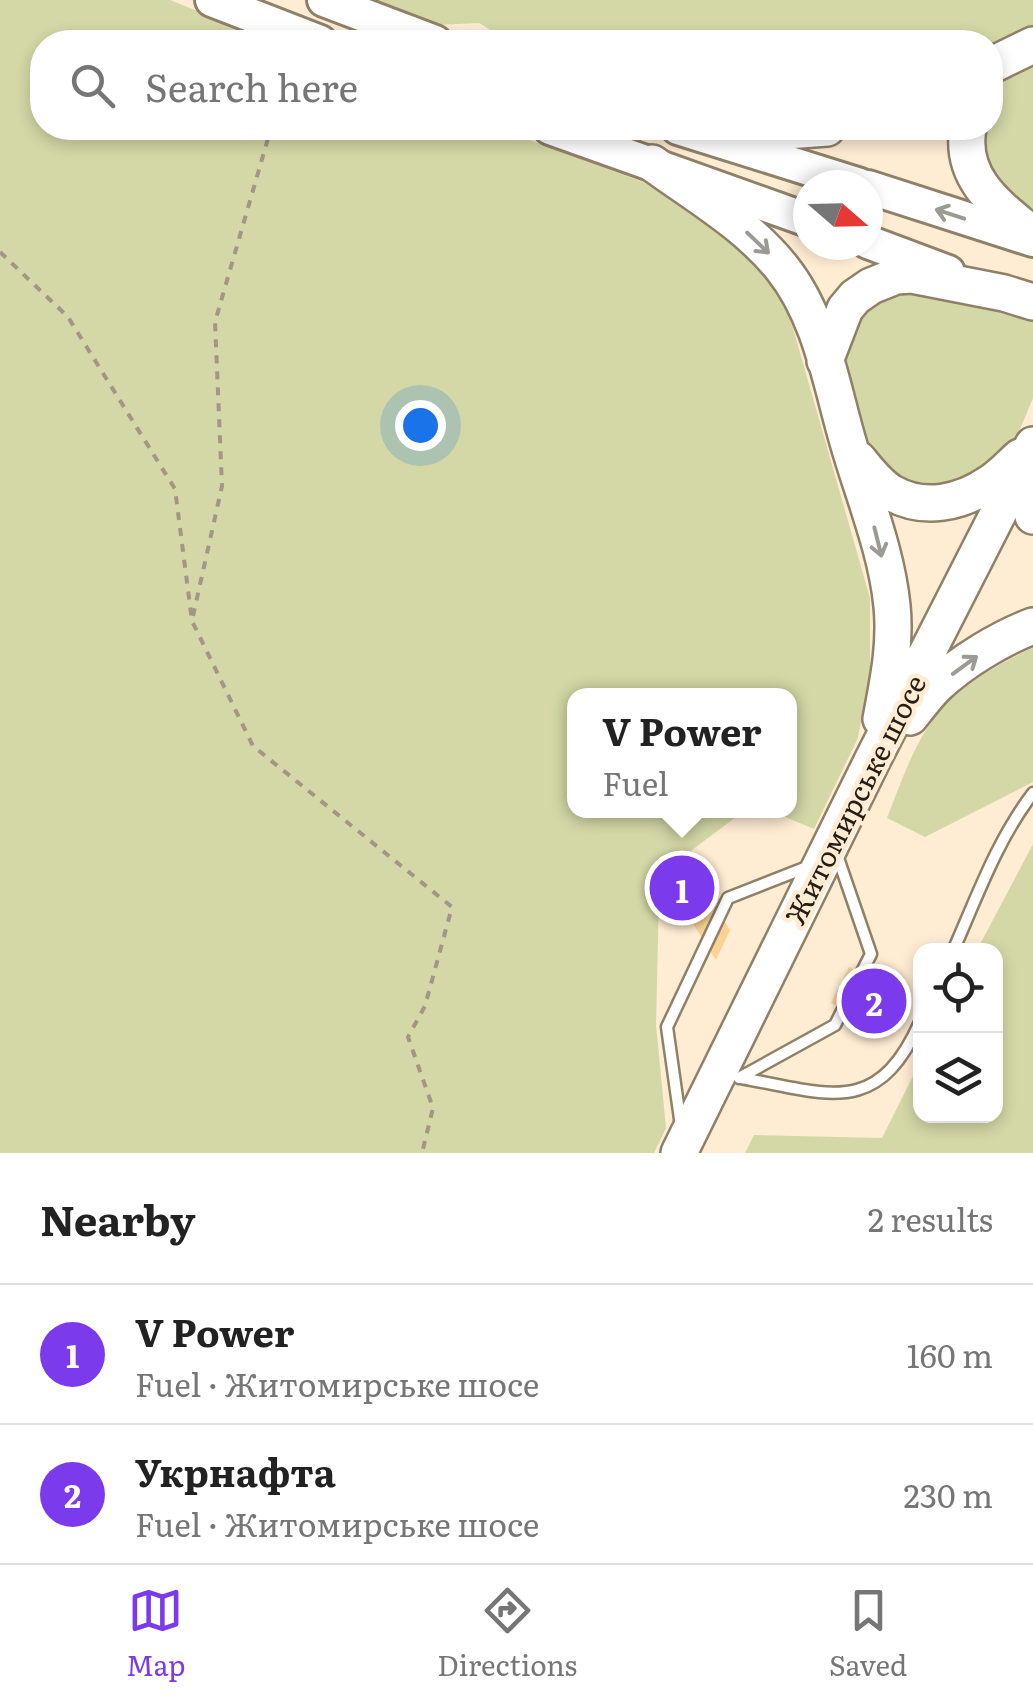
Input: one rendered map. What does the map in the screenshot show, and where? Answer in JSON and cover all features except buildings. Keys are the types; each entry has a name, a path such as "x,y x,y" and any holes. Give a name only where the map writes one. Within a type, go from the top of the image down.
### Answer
{"highway":[{"path":"968,140 970,169 980,187 1033,237"},
{"path":"652,162 742,228 784,270 814,326 872,516 892,605 890,676 873,759"},
{"path":"825,361 845,310 878,282 896,276 912,275 1019,298"},
{"path":"850,449 889,492 926,504 961,498 990,484 1033,445"},
{"path":"1033,445 1033,516"},
{"name":"Житомирське шосе","path":"681,1148 725,1083 827,851 1033,445"},
{"path":"873,759 938,684 978,655 1033,626"}],"main road":[{"path":"212,0 289,30"},
{"path":"324,0 403,30"},
{"path":"586,140 793,214"},
{"path":"716,140 812,170"},
{"path":"883,192 1033,237"},
{"path":"883,248 1019,298"}],"lane":[{"path":"956,943 1012,823 1033,793"},
{"path":"681,1148 667,1027 728,898 827,851 871,954 835,1025 725,1083"},
{"path":"725,1083 852,1092 882,1079 895,1067 915,1033"}],"path":[{"path":"192,621 222,486 215,322 268,140"},
{"path":"0,252 68,317 176,489 192,621 253,746 452,907 425,1006 408,1038 434,1108 422,1153"}],"green space":[{"path":"0,0 170,0 244,30 30,30 30,140 529,140 643,182 685,204 758,264 783,293 870,598 870,674 858,738 814,829 788,818 797,818 797,688 567,688 567,818 735,818 672,865 659,896 656,1024 666,1128 654,1153 0,1153"},
{"path":"376,0 1033,0 1033,34 1003,50 1003,30 491,30 479,23 435,25"},
{"path":"1033,60 1033,210 1012,202 987,166 983,140 1003,140 1003,80"},
{"path":"909,284 1033,318 1033,398 1013,446 987,473 931,490 903,484 870,452 859,430 844,371 844,350 864,309"},
{"path":"1033,648 1033,782 925,837 887,818 913,753 942,708 982,676"},
{"path":"1033,844 1033,1153 745,1153 754,1135 882,1138 913,1076 913,1123 1003,1123 1003,943 981,943"}],"place":[{"name":"V Power","path":"682,888"},
{"name":"Укрнафта","path":"874,1001"}]}
